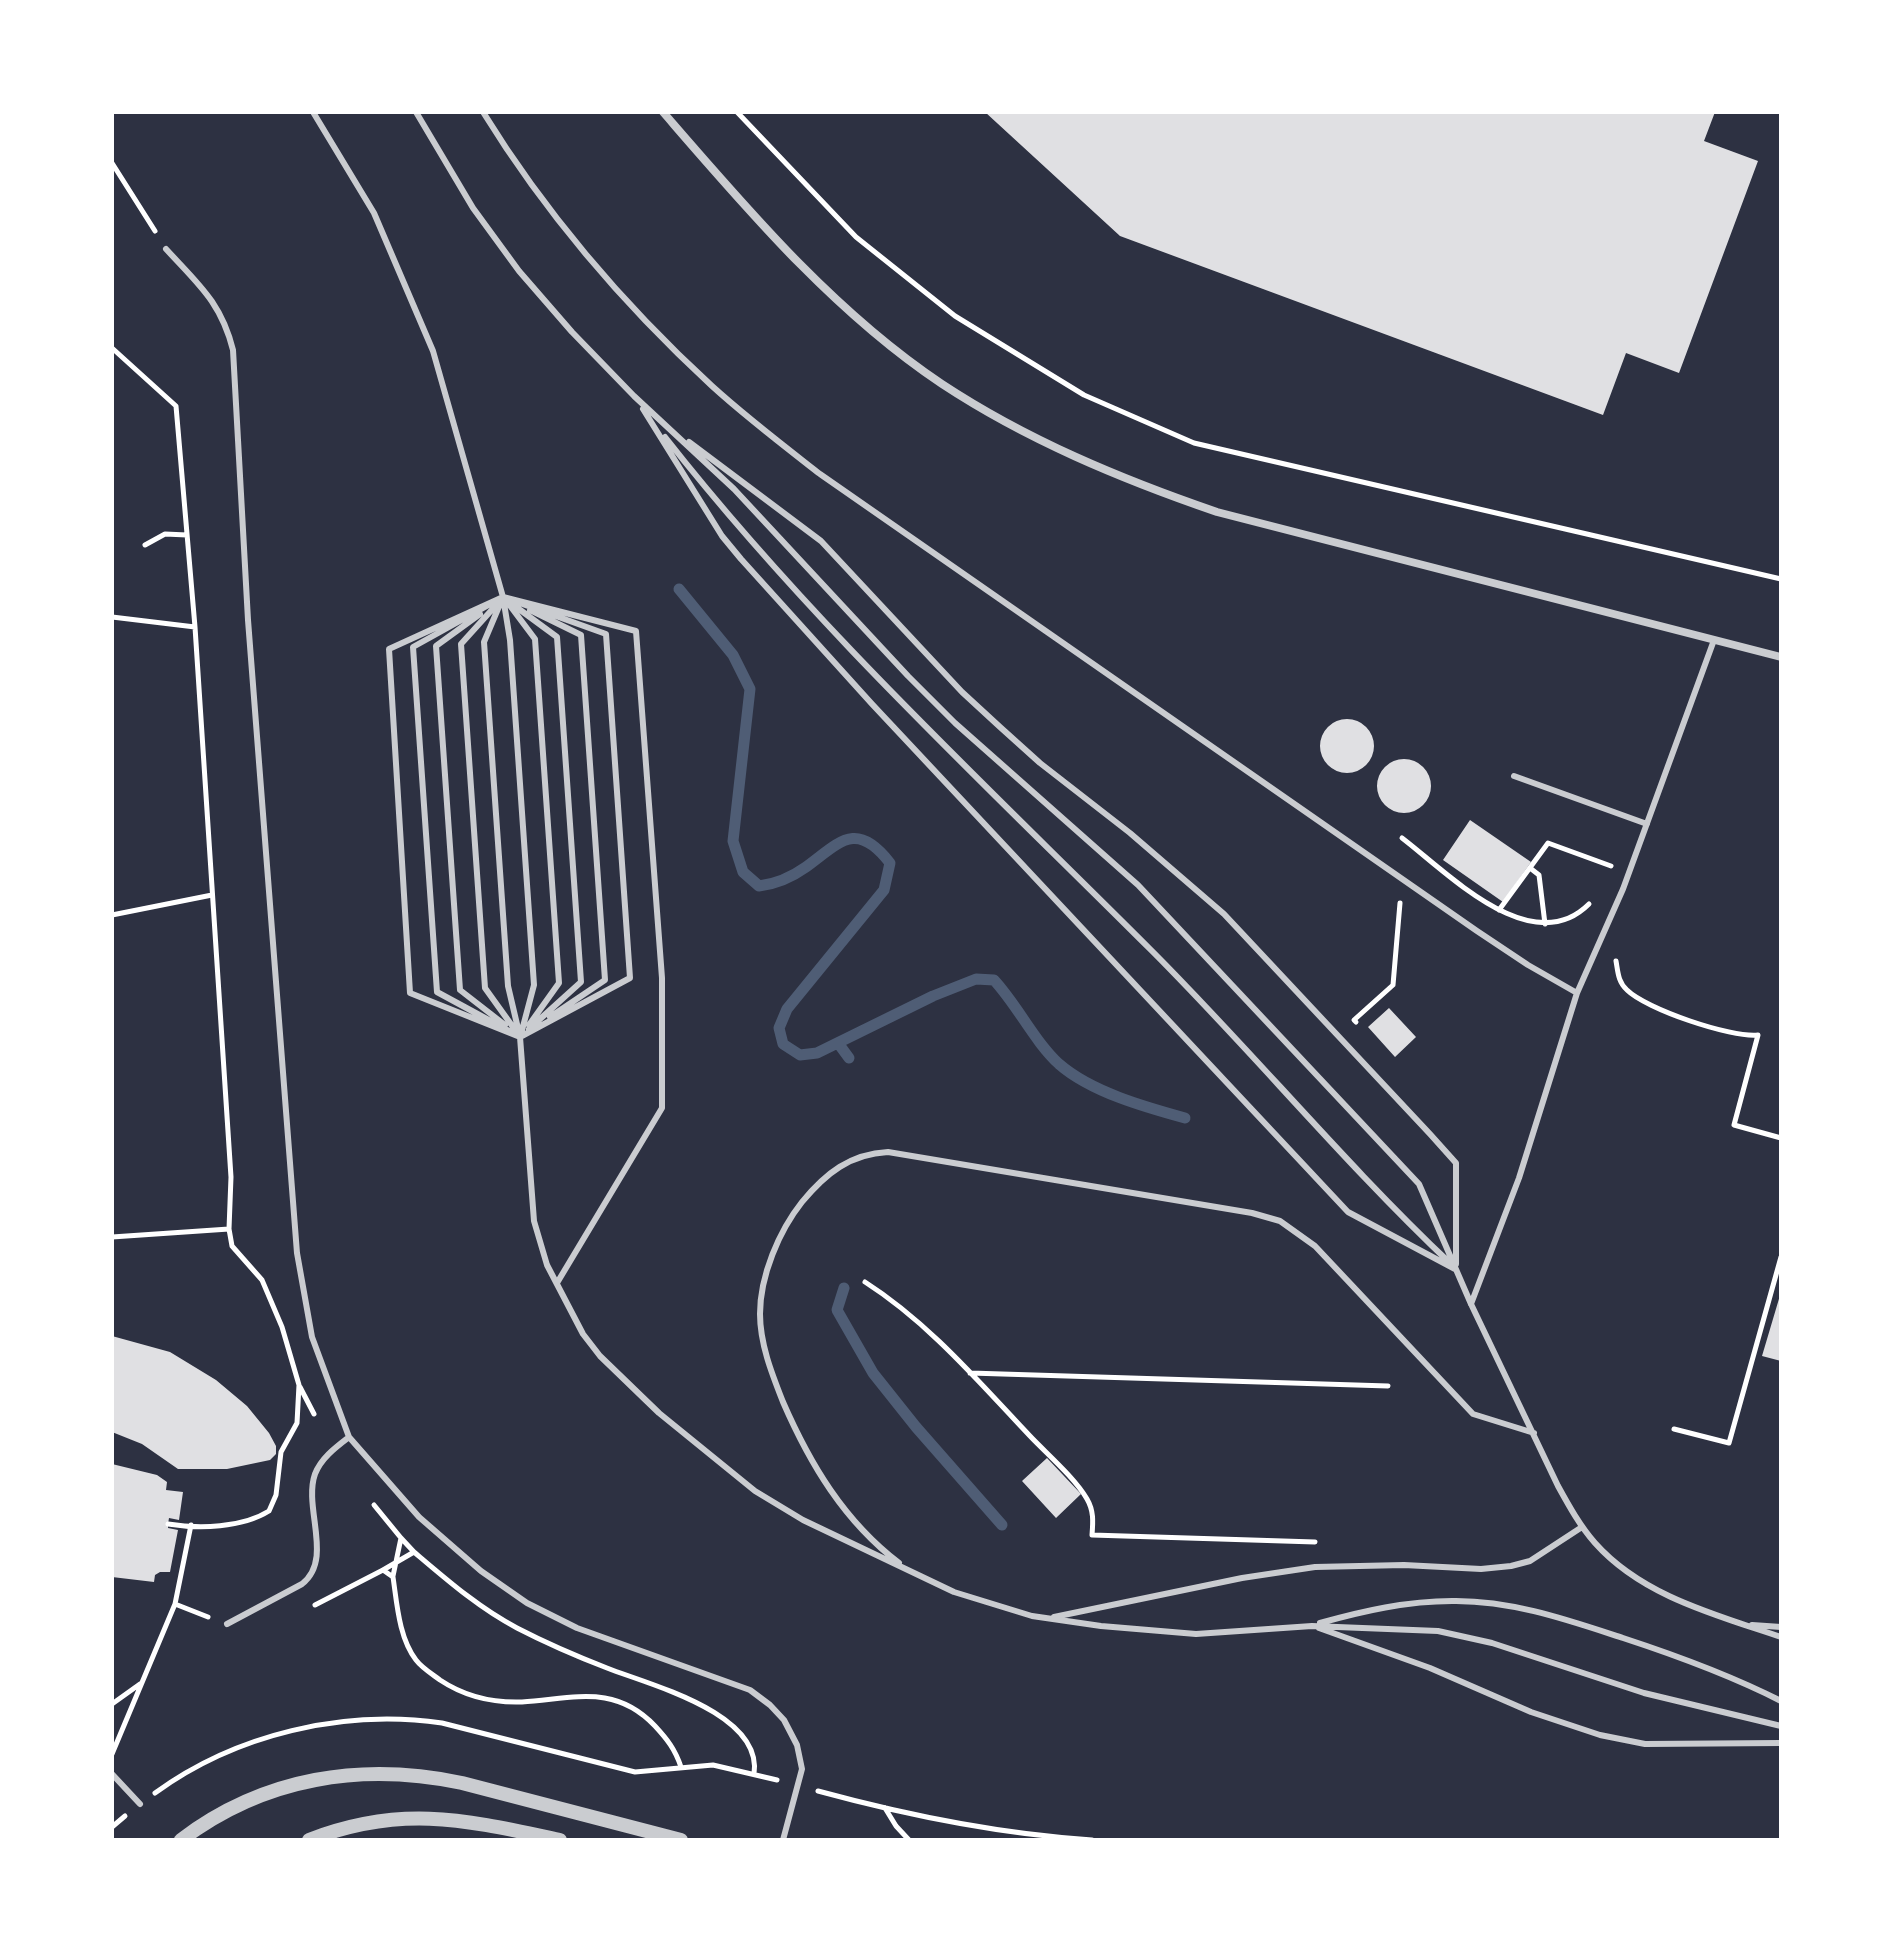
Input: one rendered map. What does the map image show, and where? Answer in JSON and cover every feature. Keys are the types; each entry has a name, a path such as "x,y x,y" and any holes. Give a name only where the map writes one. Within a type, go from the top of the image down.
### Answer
{"street":[{"path":"663,112 791,255 832,296 942,384 1083,462 1217,512 1781,657"},
{"path":"181,1840 199,1826 242,1803 286,1787 344,1774 371,1772 434,1777 681,1840"},
{"path":"309,1840 375,1821 425,1817 472,1822 560,1840"}],"lane":[{"path":"313,112 374,213 433,351 503,597 510,640 534,985 520,1037"},
{"path":"416,112 473,208 519,271 572,332 634,396 734,489 955,723 1147,895 1419,1184 1471,1304 1558,1486 1582,1527 1605,1554 1679,1601 1781,1637"},
{"path":"483,112 552,215 596,267 648,324 767,432 820,474 1412,887 1528,965 1577,993"},
{"path":"166,249 215,304 227,324 233,350 248,620 297,1253 312,1337 349,1437 419,1517 508,1592 561,1621 742,1687 770,1705 793,1734 802,1761 799,1785 783,1840"},
{"path":"634,396 722,536 741,559 872,704 1337,1201 1348,1212 1456,1269"},
{"path":"634,396 725,511 890,691 1153,952 1403,1219 1456,1269"},
{"path":"634,396 821,541 952,681 1000,727 1040,763 1178,873 1259,951 1456,1163 1456,1269"},
{"path":"503,597 535,639 559,983 520,1037"},
{"path":"503,597 557,637 581,982 520,1037"},
{"path":"503,597 436,646 460,990 520,1037"},
{"path":"503,597 461,644 485,988 520,1037"},
{"path":"503,597 484,642 508,986 520,1037 534,1221 547,1265 583,1334 636,1393 755,1491 803,1520 954,1592 1003,1608 1101,1626 1196,1634 1312,1626 1420,1629 1456,1634 1511,1648 1644,1693 1781,1726"},
{"path":"503,597 581,635 605,980 520,1037"},
{"path":"520,1037 410,993 391,715 389,649 503,597 636,631 643,698 662,978 662,1108 557,1283"},
{"path":"503,597 606,634 630,978 520,1037 437,992 413,647 503,597"},
{"path":"1471,1304 1519,1178 1577,993 1623,889 1714,640"},
{"path":"1514,776 1647,824"},
{"path":"911,1572 856,1523 819,1476 774,1379 760,1315 769,1267 798,1207 834,1169 861,1156 888,1152 1252,1213 1280,1221 1315,1246 1473,1414 1534,1433"},
{"path":"227,1624 310,1577 316,1561 312,1498 315,1475 323,1460 349,1437"},
{"path":"1050,1618 1242,1578 1315,1567 1404,1565 1481,1569 1511,1566 1530,1561 1582,1527"},
{"path":"1312,1626 1403,1605 1452,1601 1497,1604 1554,1616 1689,1660 1732,1676 1781,1701"},
{"path":"1744,1625 1781,1627"},
{"path":"1312,1626 1430,1668 1531,1712 1600,1735 1645,1744 1781,1743"},
{"path":"112,1774 140,1804"}],"path":[{"path":"737,112 856,237 955,316 1084,395 1194,443 1781,579"},
{"path":"112,163 166,249"},
{"path":"112,348 176,406 195,627 231,1177 229,1229 232,1246 262,1280 282,1327 299,1385 297,1423 281,1452 276,1495 269,1511 250,1521 168,1524"},
{"path":"145,545 165,534 187,535"},
{"path":"112,617 195,627"},
{"path":"1402,838 1499,910 1521,920 1545,924 1574,917 1597,897"},
{"path":"1499,910 1548,843 1613,867 1609,875"},
{"path":"1364,1031 1354,1020 1393,985 1400,903 1428,858"},
{"path":"1530,868 1539,875 1545,924"},
{"path":"112,915 212,895"},
{"path":"1616,957 1620,981 1638,999 1726,1032 1758,1035 1734,1125 1781,1138"},
{"path":"112,1237 229,1229"},
{"path":"1674,1429 1729,1443 1781,1257"},
{"path":"865,1282 898,1303 970,1373 1087,1498 1093,1513 1092,1535"},
{"path":"970,1373 1388,1386"},
{"path":"112,1755 175,1604 191,1525"},
{"path":"401,1538 414,1552"},
{"path":"304,1610 383,1570 393,1577 403,1632 416,1660 447,1685 474,1696 502,1702 582,1695 609,1698 628,1705 652,1724 672,1745 681,1767"},
{"path":"175,1604 208,1617 214,1628"},
{"path":"112,1704 140,1684"},
{"path":"909,1840 885,1807 1035,1834 1092,1840"}],"building":[{"path":"985,112 1715,112 1704,141 1758,161 1679,373 1626,353 1603,415 1120,236"},
{"path":"1347,719 1366,727 1374,746 1366,765 1347,773 1328,765 1320,746 1328,727"},
{"path":"1404,759 1423,767 1431,786 1423,805 1404,813 1385,805 1377,786 1385,767"},
{"path":"1470,820 1531,862 1503,902 1443,860"},
{"path":"1389,1008 1416,1037 1395,1057 1368,1027"},
{"path":"1781,1292 1781,1361 1762,1356"},
{"path":"112,1336 170,1352 216,1380 247,1406 269,1433 276,1446 276,1454 270,1460 227,1469 178,1469 142,1444 112,1432"},
{"path":"1047,1458 1081,1494 1056,1518 1022,1481"},
{"path":"112,1464 157,1475 167,1482 166,1490 183,1492 179,1520 169,1518 168,1524 168,1528 178,1530 170,1572 155,1575 154,1582 112,1577"}],"waterway":[{"path":"679,589 733,655 750,689 733,841 743,872 759,886 772,884 801,871 838,844 857,839 867,842 890,863 884,890 787,1009 779,1028 783,1044 800,1055 817,1053 933,996 976,979 994,980 1042,1045 1072,1074 1119,1097 1185,1118"},
{"path":"838,1043 849,1058"},
{"path":"844,1288 837,1310 873,1373 1002,1525"}]}
